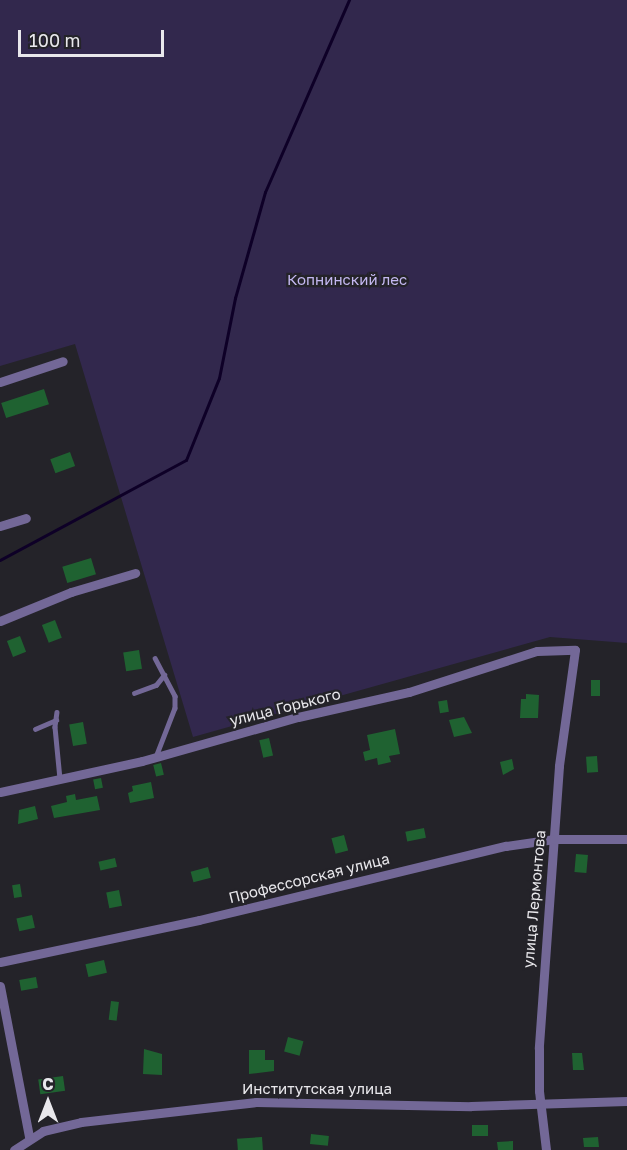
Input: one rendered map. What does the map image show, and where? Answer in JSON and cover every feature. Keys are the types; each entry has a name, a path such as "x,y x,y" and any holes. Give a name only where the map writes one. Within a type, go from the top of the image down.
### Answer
{"street":[{"path":"0,382 63,361"},
{"path":"0,526 26,518"},
{"path":"0,621 71,592 135,573"},
{"name":"улица Горького","path":"0,792 156,757 449,681 504,659 559,648 575,650"},
{"name":"улица Лермонтова","path":"546,1150 538,1048 554,839 575,650"},
{"name":"Профессорская улица","path":"0,962 199,921 506,846 554,839 627,839"},
{"path":"0,986 29,1137"},
{"name":"Институтская улица","path":"14,1150 29,1137 92,1120 256,1102 541,1104 627,1101"}],"lane":[{"path":"156,658 175,696 175,708 156,757"},
{"path":"134,693 156,685 164,675"},
{"path":"57,712 60,779"},
{"path":"35,729 56,720"}],"green space":[{"name":"Копнинский лес","path":"0,0 627,0 627,643 550,637 193,737 75,344 0,366"}],"building":[{"path":"44,389 49,404 6,418 1,403"},
{"path":"70,452 75,466 55,473 50,459"},
{"path":"91,558 96,574 67,583 62,567"},
{"path":"55,620 62,638 49,643 42,625"},
{"path":"20,636 26,652 13,657 7,641"},
{"path":"139,650 142,669 126,671 123,653"},
{"path":"591,680 600,680 600,696 591,696"},
{"path":"526,694 539,695 538,718 520,718 521,699 526,699"},
{"path":"447,700 449,712 440,713 438,701"},
{"path":"464,717 472,733 454,737 449,720"},
{"path":"83,722 87,744 73,746 69,724"},
{"path":"395,729 400,754 389,756 391,762 378,765 377,758 365,761 363,752 370,750 367,735"},
{"path":"269,738 273,756 263,758 259,740"},
{"path":"597,756 598,772 587,773 586,757"},
{"path":"512,759 514,769 503,775 500,762"},
{"path":"161,763 164,775 156,777 153,765"},
{"path":"101,778 103,788 95,789 93,780"},
{"path":"151,782 154,798 130,803 128,793 133,791 132,786"},
{"path":"75,794 76,800 97,796 100,810 54,818 51,806 67,802 66,796"},
{"path":"35,806 38,819 18,824 19,810"},
{"path":"424,828 426,838 407,841 405,832"},
{"path":"344,835 348,850 336,854 331,838"},
{"path":"576,854 588,855 586,873 574,872"},
{"path":"115,858 117,867 100,871 98,862"},
{"path":"208,867 211,878 193,882 191,872"},
{"path":"20,884 22,897 14,898 12,885"},
{"path":"119,890 122,906 109,908 106,892"},
{"path":"32,915 35,928 19,931 16,919"},
{"path":"104,960 107,973 88,977 85,964"},
{"path":"36,977 38,988 21,991 19,980"},
{"path":"111,1001 119,1002 117,1021 109,1020"},
{"path":"288,1037 303,1041 300,1056 284,1051"},
{"path":"144,1049 162,1054 162,1075 143,1074"},
{"path":"249,1050 265,1050 265,1060 274,1060 274,1071 249,1074"},
{"path":"572,1053 582,1053 584,1070 573,1070"},
{"path":"63,1076 65,1091 40,1094 38,1079"},
{"path":"472,1125 488,1125 488,1136 472,1136"},
{"path":"311,1134 329,1136 328,1146 310,1144"},
{"path":"262,1137 263,1150 238,1150 237,1139"},
{"path":"598,1137 599,1147 584,1147 583,1138"},
{"path":"513,1141 513,1150 498,1150 497,1142"}],"waterway":[{"path":"0,560 186,460 219,378 235,298 265,192 349,0"}]}
